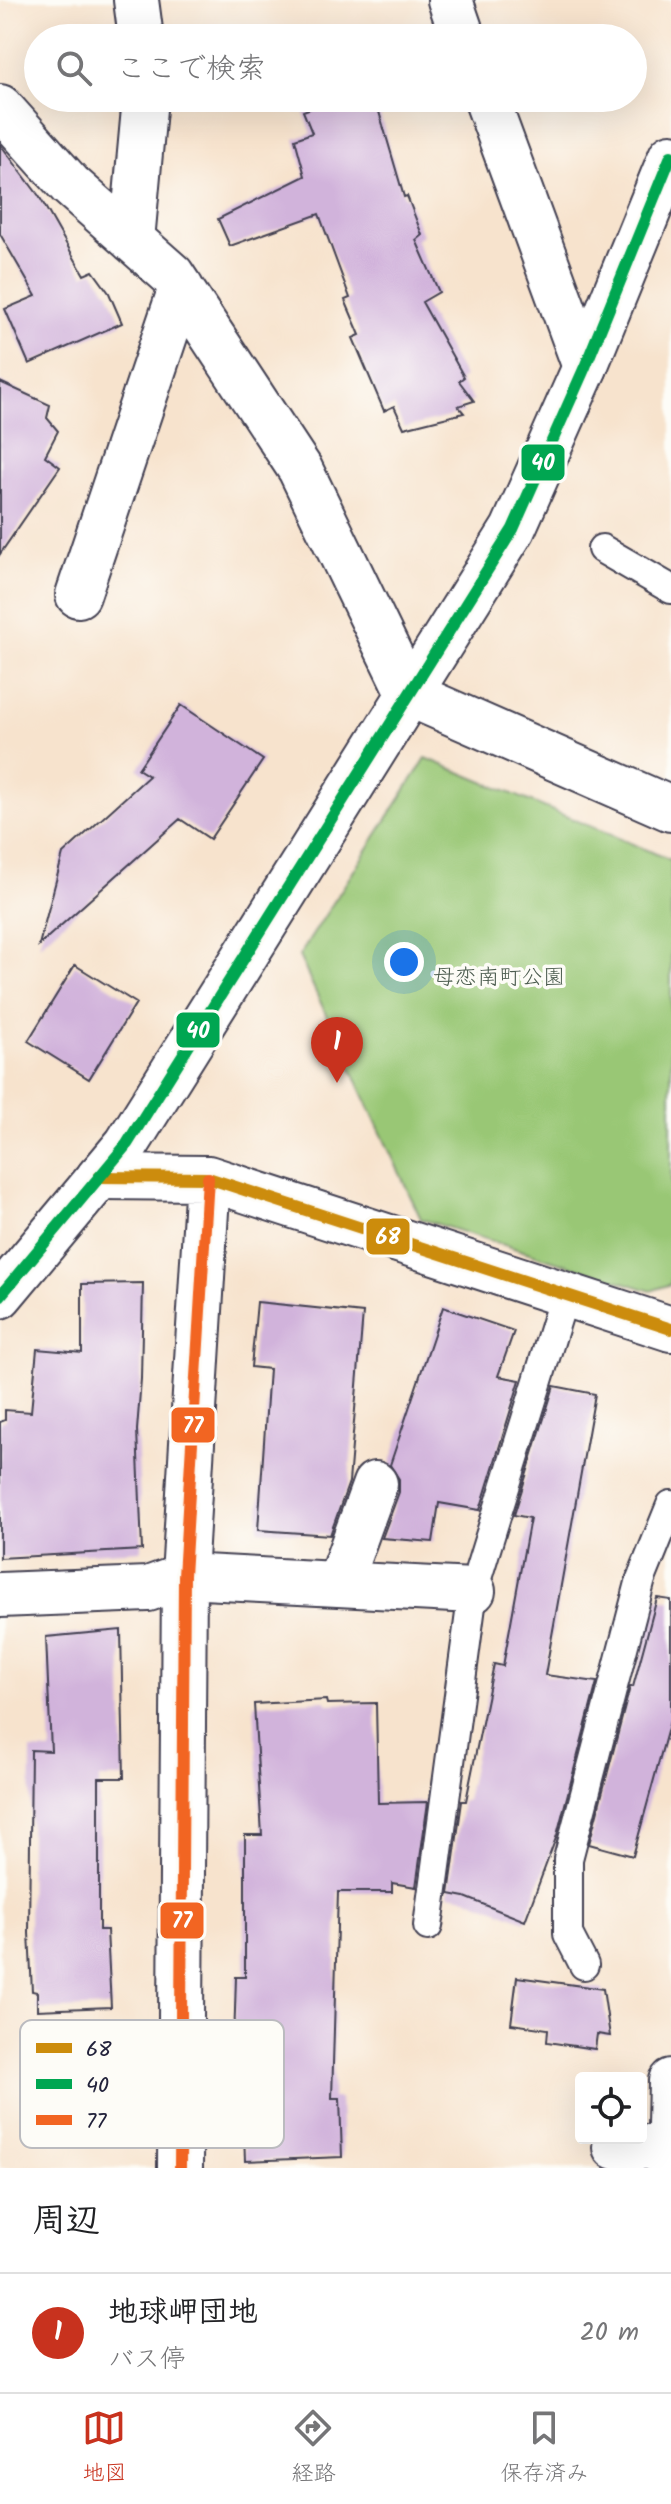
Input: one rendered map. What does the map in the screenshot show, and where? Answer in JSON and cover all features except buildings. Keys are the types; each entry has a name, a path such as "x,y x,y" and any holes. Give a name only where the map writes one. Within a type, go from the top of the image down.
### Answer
{"street":[{"path":"136,0 139,24"},
{"path":"450,0 458,24"},
{"path":"0,107 70,185 172,275 300,469 409,694 671,809"},
{"path":"132,240 144,112"},
{"path":"491,112 585,367"},
{"path":"0,1296 127,1144 513,529 585,367 671,156"},
{"path":"78,595 181,288"},
{"path":"99,1177 208,1178 671,1329"},
{"path":"181,2020 184,1576 208,1178"},
{"path":"339,1583 375,1484"},
{"path":"0,1595 148,1589 184,1576 473,1591"},
{"path":"615,2147 669,2157 671,2081"},
{"path":"180,2148 180,2168"}],"lane":[{"path":"602,549 671,589"},
{"path":"428,1926 473,1591 565,1293"},
{"path":"584,1965 568,1934 568,1859 641,1579 671,1505"}],"green space":[{"name":"母恋南町公園","path":"426,758 671,860 671,1284 651,1291 421,1219 299,956"}],"transit line":[{"name":"40","path":"0,1296 127,1144 513,529 585,367 671,156"},
{"name":"68","path":"99,1177 208,1178 671,1329"},
{"name":"77","path":"181,2020 184,1576 208,1178"},
{"name":"77","path":"180,2148 180,2168"}],"place":[{"name":"地球岬団地","path":"337,1083"}]}
